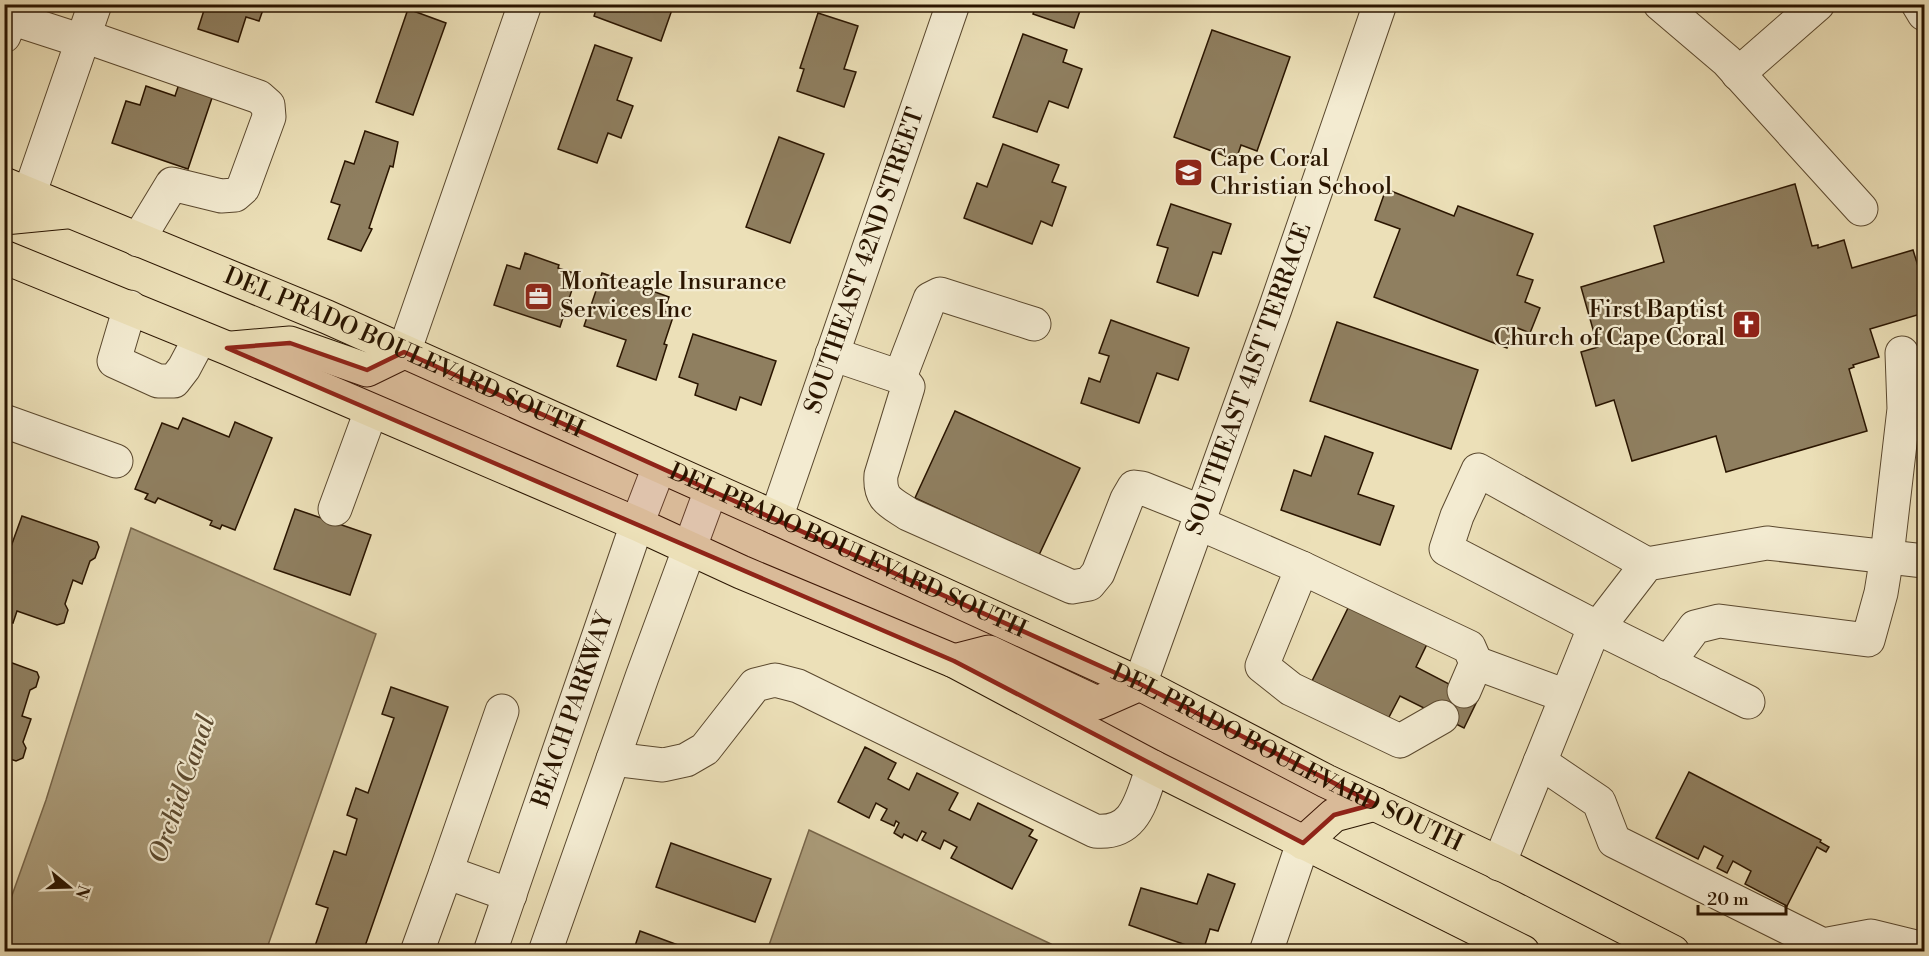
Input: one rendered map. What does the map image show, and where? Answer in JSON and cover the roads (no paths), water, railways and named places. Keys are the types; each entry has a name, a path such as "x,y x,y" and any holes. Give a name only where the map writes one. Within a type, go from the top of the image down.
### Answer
{"main road":[{"name":"DEL PRADO BOULEVARD SOUTH","path":"17,189 327,317 1140,684 1326,781 1673,951"},
{"path":"4,218 71,212"},
{"path":"5,260 130,307 637,524 741,572 954,661 1153,767 1522,951"},
{"path":"214,343 291,343 367,369 404,352"},
{"path":"954,661 988,652 1097,703 1140,684"},
{"path":"1303,843 1334,815 1375,804"}],"street":[{"path":"17,189 83,39 95,4"},
{"path":"404,352 525,4"},
{"name":"SOUTHEAST 42ND STREET","path":"776,518 953,4"},
{"name":"SOUTHEAST 41ST TERRACE","path":"1140,684 1275,309 1380,4"},
{"path":"1660,4 1727,61 1861,209"},
{"path":"1738,74 1818,4"},
{"path":"1918,4 1924,14"},
{"path":"24,21 259,97 268,105 269,117 243,188 235,195 221,196 172,184 138,240"},
{"path":"900,377 930,299 940,294 1034,324"},
{"path":"130,307 114,361 158,381 174,381 184,368 214,343"},
{"path":"1668,663 1695,627 1719,621 1868,640 1881,593 1887,556 1904,409 1902,353"},
{"path":"832,354 900,377 908,387 880,475 880,488 886,499 908,514 1072,587 1089,584 1098,573 1127,499 1134,487 1142,488 1302,568 1469,647 1470,677 1566,696"},
{"path":"334,509 371,411"},
{"path":"4,421 116,461"},
{"name":"BEACH PARKWAY","path":"490,951 637,524 659,467"},
{"path":"1748,702 1446,549 1457,516 1478,470 1647,564 1767,543 1924,561"},
{"path":"545,951 711,490"},
{"path":"1499,864 1590,638 1647,564"},
{"path":"1302,568 1262,666 1291,689 1400,741 1442,717"},
{"path":"613,759 663,765 686,760 705,749 755,685 775,680 798,686 1095,831 1109,832 1127,824 1135,812 1153,767"},
{"path":"417,951 502,711"},
{"path":"1540,762 1599,802 1614,841 1823,945 1871,936 1924,949"},
{"path":"1266,951 1303,843"},
{"path":"446,872 510,895"}],"water":[{"name":"Orchid Canal","path":"131,528 376,634 266,951 5,951 5,915 46,800"},
{"path":"809,830 1051,944 1049,951 767,951"}],"place":[{"name":"Cape Coral Christian School","path":"1189,173"},
{"name":"Monteagle Insurance Services Inc","path":"539,296"},
{"name":"First Baptist Church of Cape Coral","path":"1746,324"}]}
